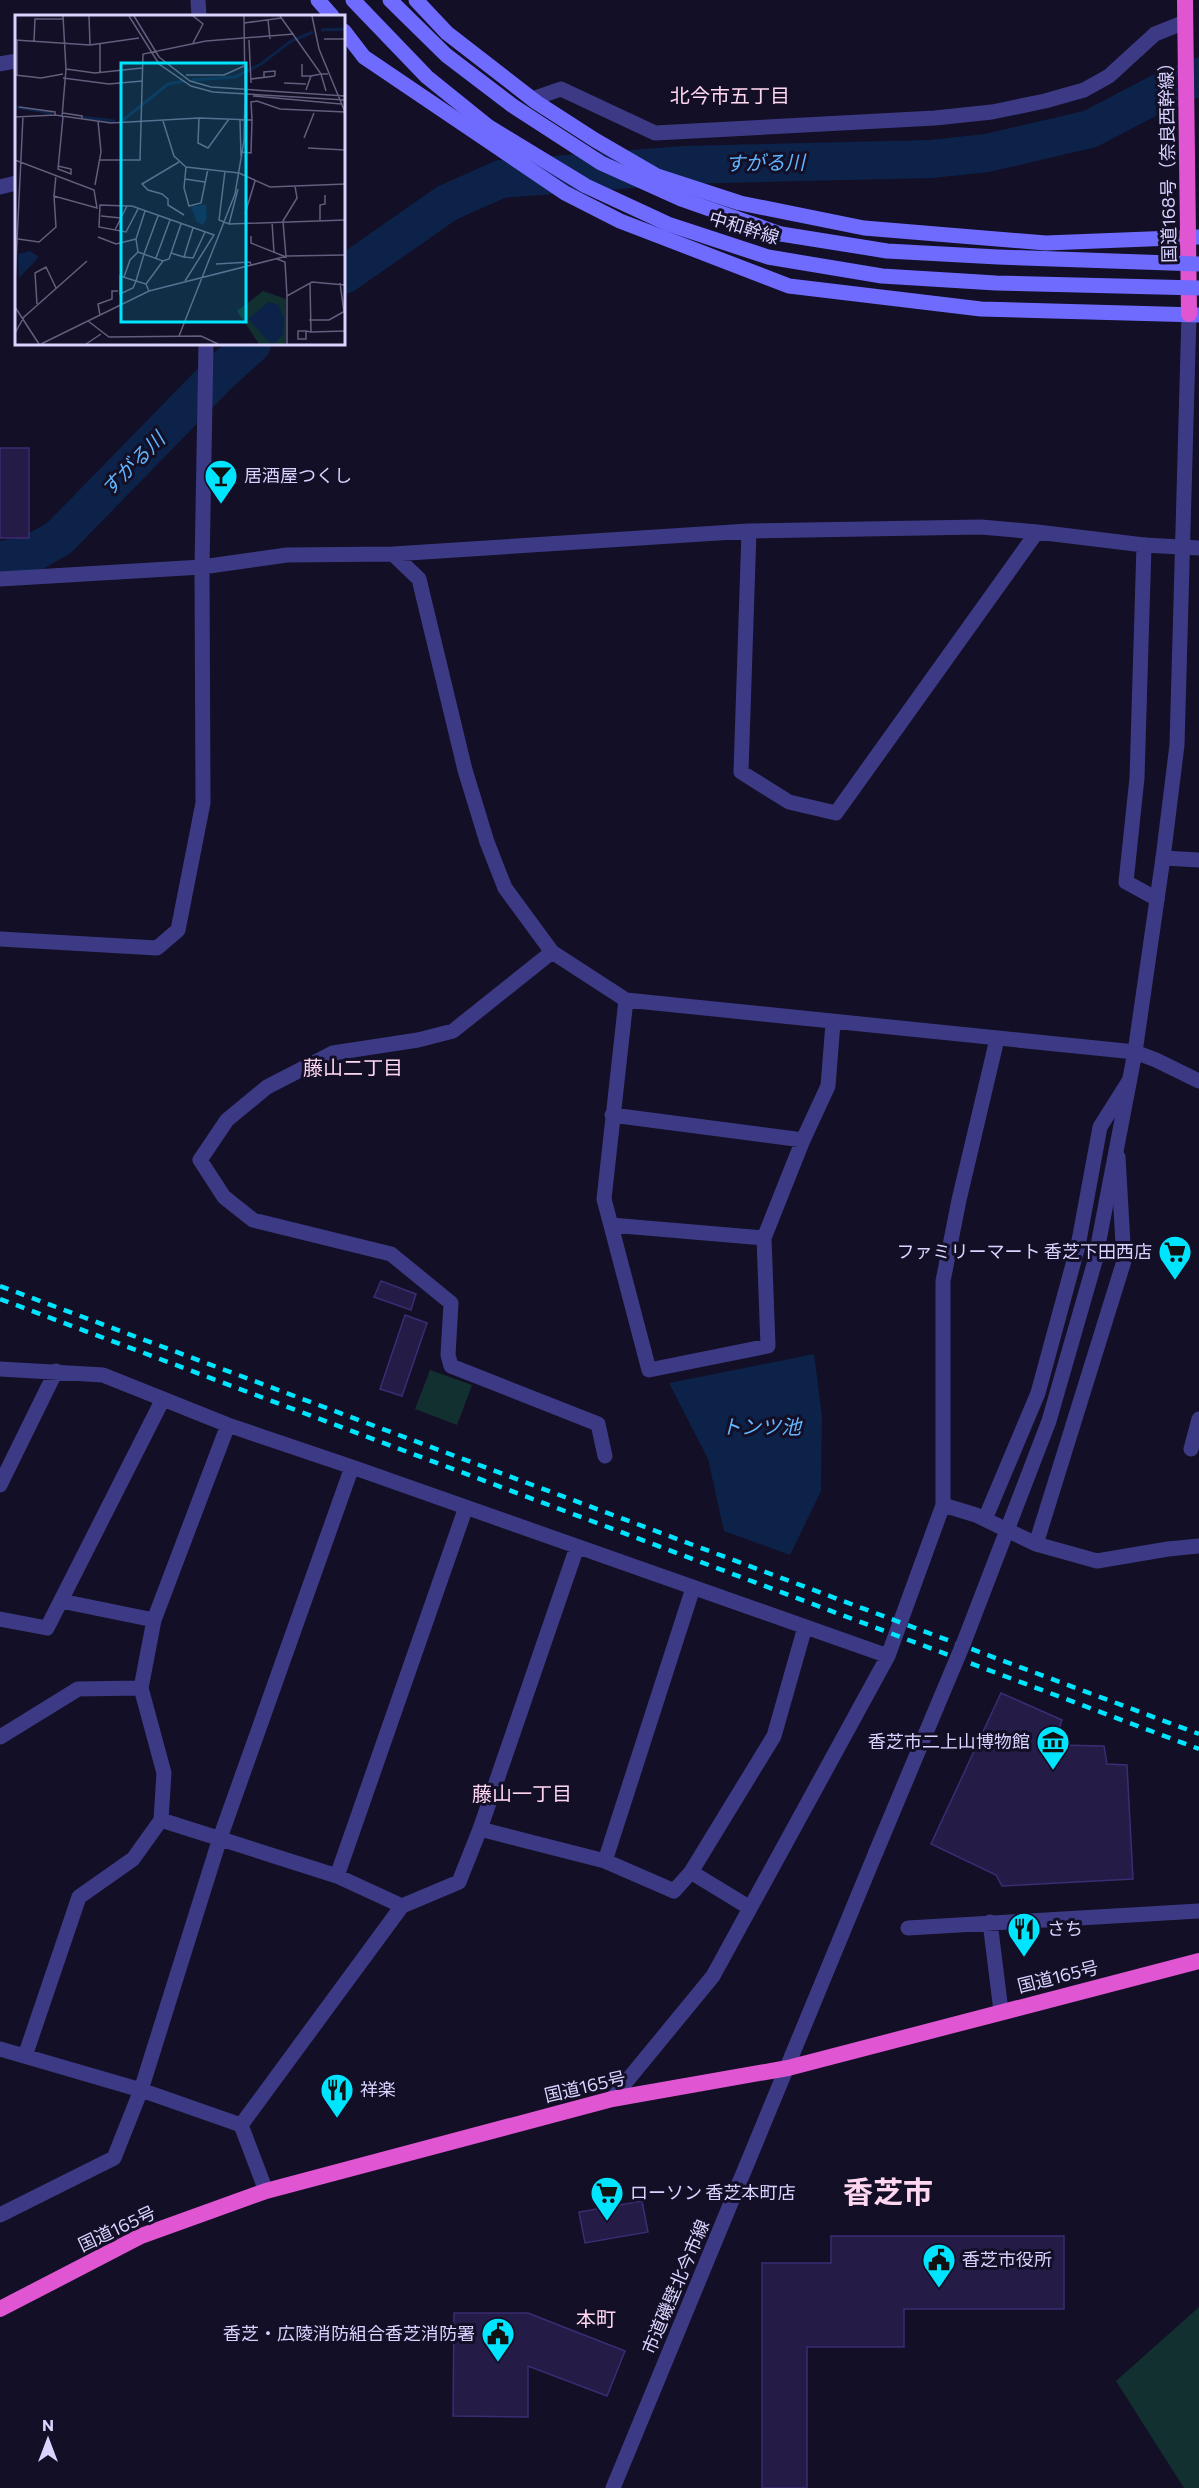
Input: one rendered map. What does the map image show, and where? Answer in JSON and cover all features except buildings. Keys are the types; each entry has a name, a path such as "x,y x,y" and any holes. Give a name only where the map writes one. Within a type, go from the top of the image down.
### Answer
{"highway":[{"name":"国道168号（奈良西幹線）","path":"1185,0 1186,106 1194,237 1194,314"},
{"name":"国道165号","path":"0,2309 141,2236 266,2191 612,2099 788,2068 1199,1961"}],"main road":[{"path":"318,0 331,15"},
{"name":"中和幹線","path":"353,0 427,77 489,127 586,186 668,224 768,257 882,276 996,284 1199,288"},
{"name":"中和幹線","path":"390,0 446,56 513,106 601,164 681,199 781,234 887,251 1199,264"},
{"path":"416,0 447,33 532,99 595,140 657,176 740,203 864,228 1046,243 1194,237"},
{"path":"345,33 364,57 504,154 565,193 620,220 789,286 981,309 1194,314"}],"street":[{"path":"198,0 199,15"},
{"path":"532,99 561,89 656,132 935,118 992,112 1084,90 1109,76 1155,34 1185,22"},
{"path":"0,64 15,61"},
{"path":"0,187 15,183"},
{"path":"1035,1544 1124,1261 1117,1145 1135,1052 1177,745 1194,314"},
{"path":"0,939 157,948 178,930 203,803 201,567 206,345"},
{"path":"0,579 201,567 286,555 393,555 749,531 981,527 1144,545 1199,548"},
{"path":"749,531 741,772 789,802 836,813 1037,532"},
{"path":"1144,545 1137,778 1126,882 1157,899"},
{"path":"393,555 419,579 465,770 487,842 505,888 552,952 626,1000 997,1040 1135,1052 1199,1081"},
{"path":"1163,858 1199,860"},
{"path":"552,952 453,1031 418,1040 333,1053 267,1087 227,1120 200,1161 224,1197 253,1220 391,1254 451,1303 448,1355 451,1366 598,1424 605,1456"},
{"path":"626,1000 604,1198 648,1370 768,1346 764,1238 802,1140 828,1086 833,1023"},
{"path":"612,2099 713,1976 888,1656 943,1505 943,1281 959,1200 997,1040"},
{"path":"985,1520 1038,1394 1078,1246 1100,1127 1129,1081"},
{"path":"612,1115 802,1140"},
{"name":"市道磯壁北今市線","path":"613,2488 964,1642 1049,1421 1095,1261 1117,1145"},
{"path":"611,1225 764,1238"},
{"path":"0,1369 103,1375 228,1425 888,1656"},
{"path":"0,1485 57,1371"},
{"path":"0,1619 47,1628 163,1399"},
{"path":"1191,1449 1199,1419"},
{"path":"25,2056 79,1897 133,1859 161,1820 164,1773 141,1688 154,1620 228,1425"},
{"path":"0,2215 114,2158 141,2090 220,1838 352,1467"},
{"path":"943,1505 985,1520 1035,1544 1097,1561 1199,1546"},
{"path":"337,1876 466,1508"},
{"path":"241,2125 402,1906 459,1882 480,1829 577,1547"},
{"path":"605,1861 693,1588"},
{"path":"61,1601 154,1620"},
{"path":"480,1829 605,1861 674,1891 691,1872 774,1736 805,1627"},
{"path":"0,1737 78,1689 141,1688"},
{"path":"161,1820 337,1876 402,1906"},
{"path":"691,1872 750,1908"},
{"path":"908,1928 1199,1911"},
{"path":"990,1922 1000,2012"},
{"path":"0,2049 141,2090 241,2125 266,2191"}],"green space":[{"path":"430,1370 472,1385 457,1425 415,1409"},
{"path":"1199,2307 1199,2488 1184,2488 1116,2381"}],"water":[{"name":"トンツ池","path":"814,1354 822,1416 821,1491 790,1555 724,1531 708,1459 669,1383"}],"waterway":[{"name":"すがる川","path":"345,274 447,203 501,179 684,165 931,159 987,153 1090,129 1159,93 1199,77"},
{"name":"すがる川","path":"0,560 29,555 59,538 218,375 251,345"}],"railway":[{"path":"0,1286 1199,1734"},
{"path":"0,1299 1199,1749"}],"place":[{"name":"居酒屋つくし","path":"221,505"},
{"name":"ファミリーマート 香芝下田西店","path":"1175,1281"},
{"name":"香芝市二上山博物館","path":"1053,1771"},
{"name":"さち","path":"1024,1958"},
{"name":"祥楽","path":"337,2119"},
{"name":"ローソン 香芝本町店","path":"607,2222"},
{"name":"香芝市役所","path":"939,2289"},
{"name":"香芝・広陵消防組合香芝消防署","path":"498,2363"}],"district":[{"name":"北今市五丁目","path":"730,96"},
{"name":"藤山二丁目","path":"353,1068"},
{"name":"藤山一丁目","path":"522,1794"},
{"name":"香芝市","path":"888,2193"},
{"name":"本町","path":"596,2319"}]}
